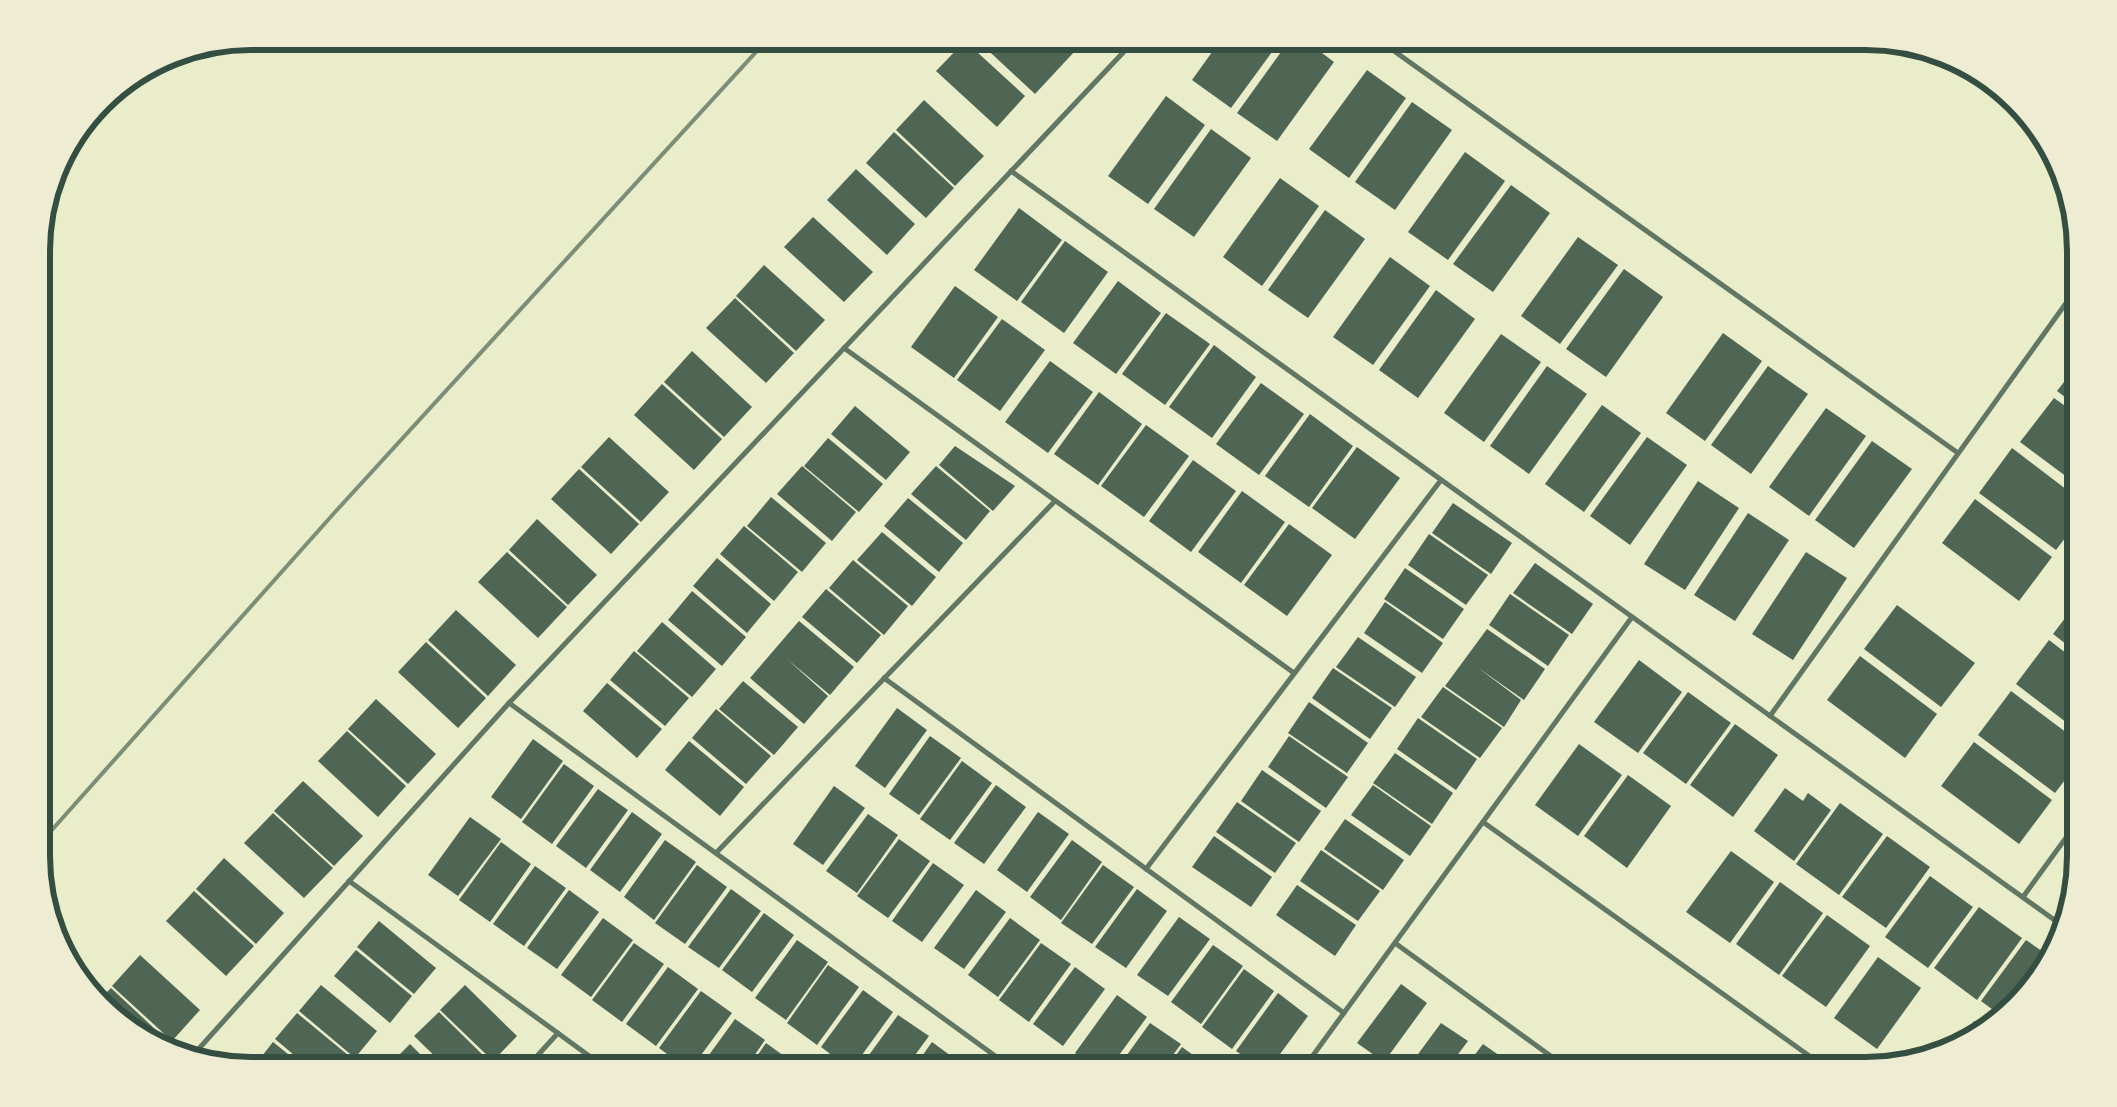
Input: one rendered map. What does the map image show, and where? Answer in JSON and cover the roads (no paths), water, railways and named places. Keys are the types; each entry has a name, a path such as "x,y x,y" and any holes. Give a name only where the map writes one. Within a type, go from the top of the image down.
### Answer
{"street":[{"path":"198,1050 509,702 1125,50"},
{"path":"1393,50 1958,453"},
{"path":"1011,171 2056,921"},
{"path":"1770,716 2067,302"},
{"path":"844,348 1294,674"},
{"path":"1146,869 1441,480"},
{"path":"716,853 1055,501"},
{"path":"1312,1057 1632,617"},
{"path":"884,678 1344,1013"},
{"path":"509,702 997,1057"},
{"path":"1483,822 1811,1057"},
{"path":"2023,898 2067,837"},
{"path":"349,881 591,1057"},
{"path":"1395,943 1552,1057"},
{"path":"536,1057 558,1033"}],"railway":[{"path":"50,832 336,511 758,50"}]}
